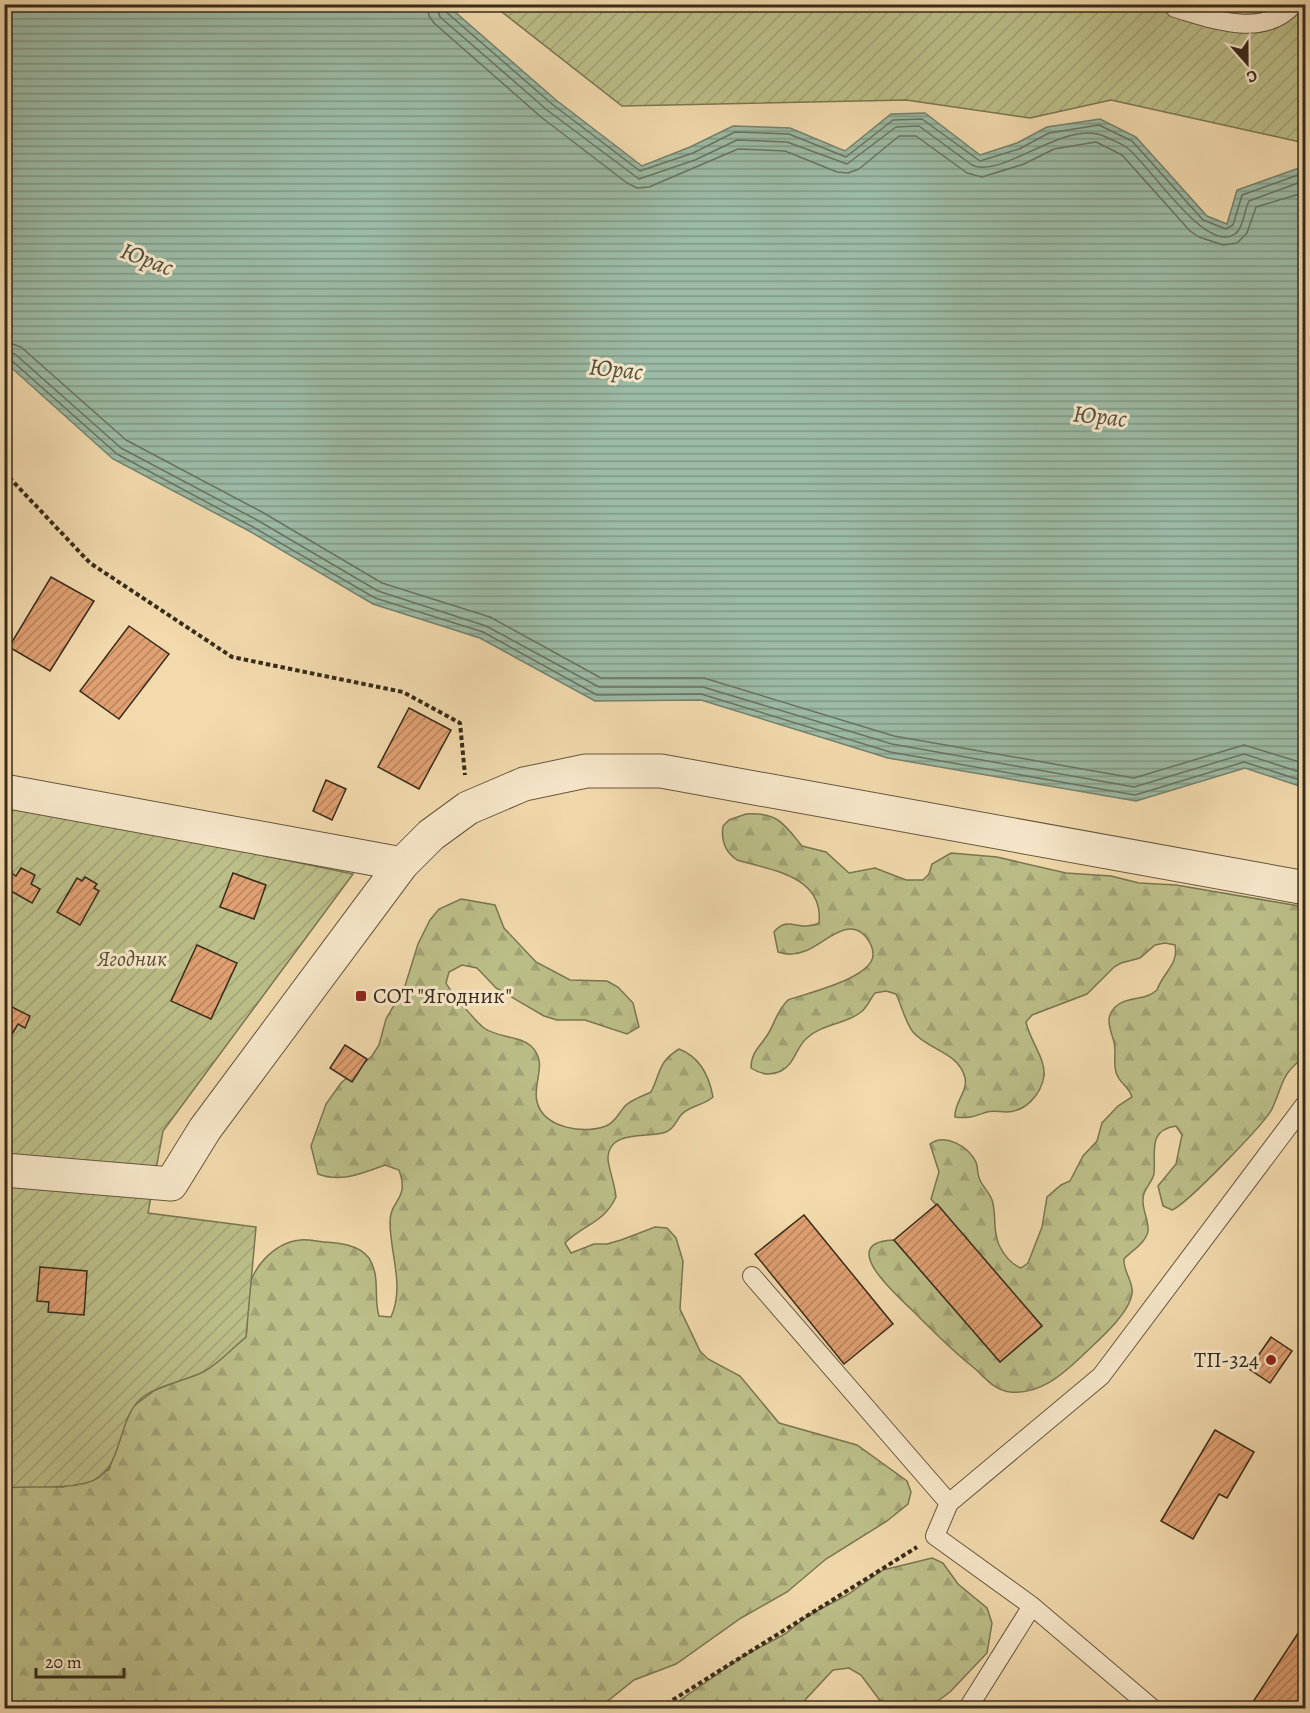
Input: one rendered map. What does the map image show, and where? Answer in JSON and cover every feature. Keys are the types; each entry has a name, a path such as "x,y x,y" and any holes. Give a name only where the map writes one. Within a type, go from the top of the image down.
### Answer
{"street":[{"path":"4,1170 171,1184 205,1129 402,864 431,835 468,808 524,784 586,771 661,771 1305,888"},
{"path":"4,791 402,864"}],"lane":[{"path":"1175,8 1246,25 1284,17 1294,4"},
{"path":"1152,1708 1032,1606 935,1536 949,1503 1101,1376 1305,1103"},
{"path":"752,1276 949,1503"},
{"path":"968,1708 1032,1606"}],"path":[{"path":"4,472 90,563 232,657 403,692 460,723 468,808"},
{"path":"660,1708 935,1536"}],"green space":[{"path":"493,5 1305,5 1305,143 1111,100 1030,118 906,100 622,106"},
{"name":"Ягодник","path":"5,802 353,874 163,1131 148,1213 256,1227 246,1337 209,1369 158,1388 144,1396 128,1418 108,1469 99,1478 66,1486 5,1488"},
{"path":"746,814 773,817 790,831 802,846 826,852 849,873 875,868 906,880 923,880 929,874 932,864 951,853 997,857 1066,873 1111,876 1139,883 1176,885 1305,907 1305,1056 1291,1069 1272,1109 1255,1130 1208,1180 1172,1210 1163,1206 1158,1186 1176,1164 1182,1135 1176,1126 1161,1132 1155,1144 1154,1174 1143,1195 1148,1223 1147,1235 1124,1259 1132,1290 1130,1302 1125,1311 1102,1336 1066,1370 1040,1387 1021,1392 1010,1392 994,1386 942,1340 885,1283 870,1260 870,1250 877,1243 894,1240 1000,1362 1042,1326 931,1199 939,1172 930,1144 942,1140 949,1141 968,1151 976,1162 980,1180 992,1200 999,1245 1005,1256 1014,1264 1021,1268 1028,1263 1042,1227 1047,1197 1061,1185 1070,1181 1083,1156 1097,1141 1102,1123 1118,1106 1132,1097 1116,1071 1115,1046 1109,1017 1119,1004 1148,996 1157,990 1175,958 1175,945 1165,943 1155,945 1140,958 1114,967 1087,994 1032,1015 1026,1022 1040,1056 1044,1076 1036,1096 1020,1109 955,1117 965,1083 962,1069 950,1057 913,1032 896,994 886,991 875,993 865,1008 855,1016 813,1033 803,1042 786,1068 769,1074 762,1073 751,1068 753,1058 788,1000 824,989 852,977 870,963 873,951 866,937 859,931 851,929 836,933 801,952 785,954 778,952 774,932 784,924 812,926 819,923 818,907 813,895 793,878 737,860 729,853 723,841 723,826 729,820"},
{"path":"461,899 495,905 504,928 536,962 570,980 607,981 618,987 633,1003 639,1027 627,1034 585,1020 557,1020 544,1016 496,988 477,968 462,965 449,972 446,983 484,1028 526,1042 536,1052 539,1059 537,1102 541,1111 548,1118 557,1124 578,1129 608,1125 629,1103 651,1092 667,1058 679,1049 698,1062 709,1081 713,1097 681,1115 669,1131 631,1137 614,1143 608,1160 616,1197 600,1218 565,1243 571,1253 594,1244 607,1244 621,1240 655,1227 667,1228 676,1238 683,1261 680,1309 700,1351 708,1359 740,1376 779,1423 857,1445 907,1481 911,1492 908,1504 887,1521 826,1559 787,1592 741,1618 676,1664 634,1680 599,1708 5,1708 5,1488 27,1485 63,1487 109,1470 126,1415 135,1405 155,1390 205,1371 246,1337 249,1286 253,1277 264,1259 290,1242 305,1240 342,1244 365,1253 375,1272 379,1316 391,1317 397,1294 397,1282 390,1222 393,1208 401,1194 402,1180 399,1170 385,1165 352,1176 327,1177 318,1174 311,1146 326,1104 341,1083 372,1056 379,1045 386,1019 405,986 418,944 430,920 439,909"},
{"path":"932,1558 943,1563 958,1584 987,1608 992,1623 987,1653 950,1692 928,1708 890,1708 881,1702 861,1675 849,1668 833,1670 805,1700 802,1708 669,1708 742,1657 785,1634 809,1615 847,1595 883,1570"}],"water":[{"name":"Юрас","path":"5,4 447,5 556,100 642,166 690,147 733,126 790,128 845,151 891,114 925,113 980,155 1017,143 1047,127 1100,119 1136,137 1207,216 1227,224 1237,190 1299,168 1305,170 1305,788 1245,768 1136,801 888,758 701,700 595,701 480,638 373,604 251,532 113,459 5,362"}],"building":[{"path":"51,577 94,601 50,671 9,647"},
{"path":"129,626 169,654 119,719 80,691"},
{"path":"409,708 451,730 419,789 378,767"},
{"path":"326,780 346,789 332,820 313,811"},
{"path":"21,868 35,875 31,884 40,889 32,903 4,887 7,870 16,876"},
{"path":"233,873 266,885 254,919 220,907"},
{"path":"85,877 97,884 94,888 99,891 80,925 57,912 77,878 82,881"},
{"path":"197,945 237,963 211,1019 171,1001"},
{"path":"4,1003 30,1016 25,1028 18,1024 11,1036 4,1033"},
{"path":"345,1045 367,1059 352,1082 330,1068"},
{"path":"937,1204 1042,1326 1000,1362 894,1240"},
{"path":"804,1215 893,1324 844,1364 755,1254"},
{"path":"40,1267 87,1271 84,1315 48,1312 49,1302 37,1301"},
{"name":"ТП-324","path":"1271,1337 1292,1351 1270,1383 1249,1369"},
{"path":"1215,1430 1254,1452 1227,1498 1219,1494 1193,1539 1161,1521"},
{"path":"1306,1621 1306,1708 1249,1708"}],"place":[{"name":"СОТ \"Ягодник\"","path":"361,996"},
{"name":"ТП-324","path":"1271,1360"}]}
